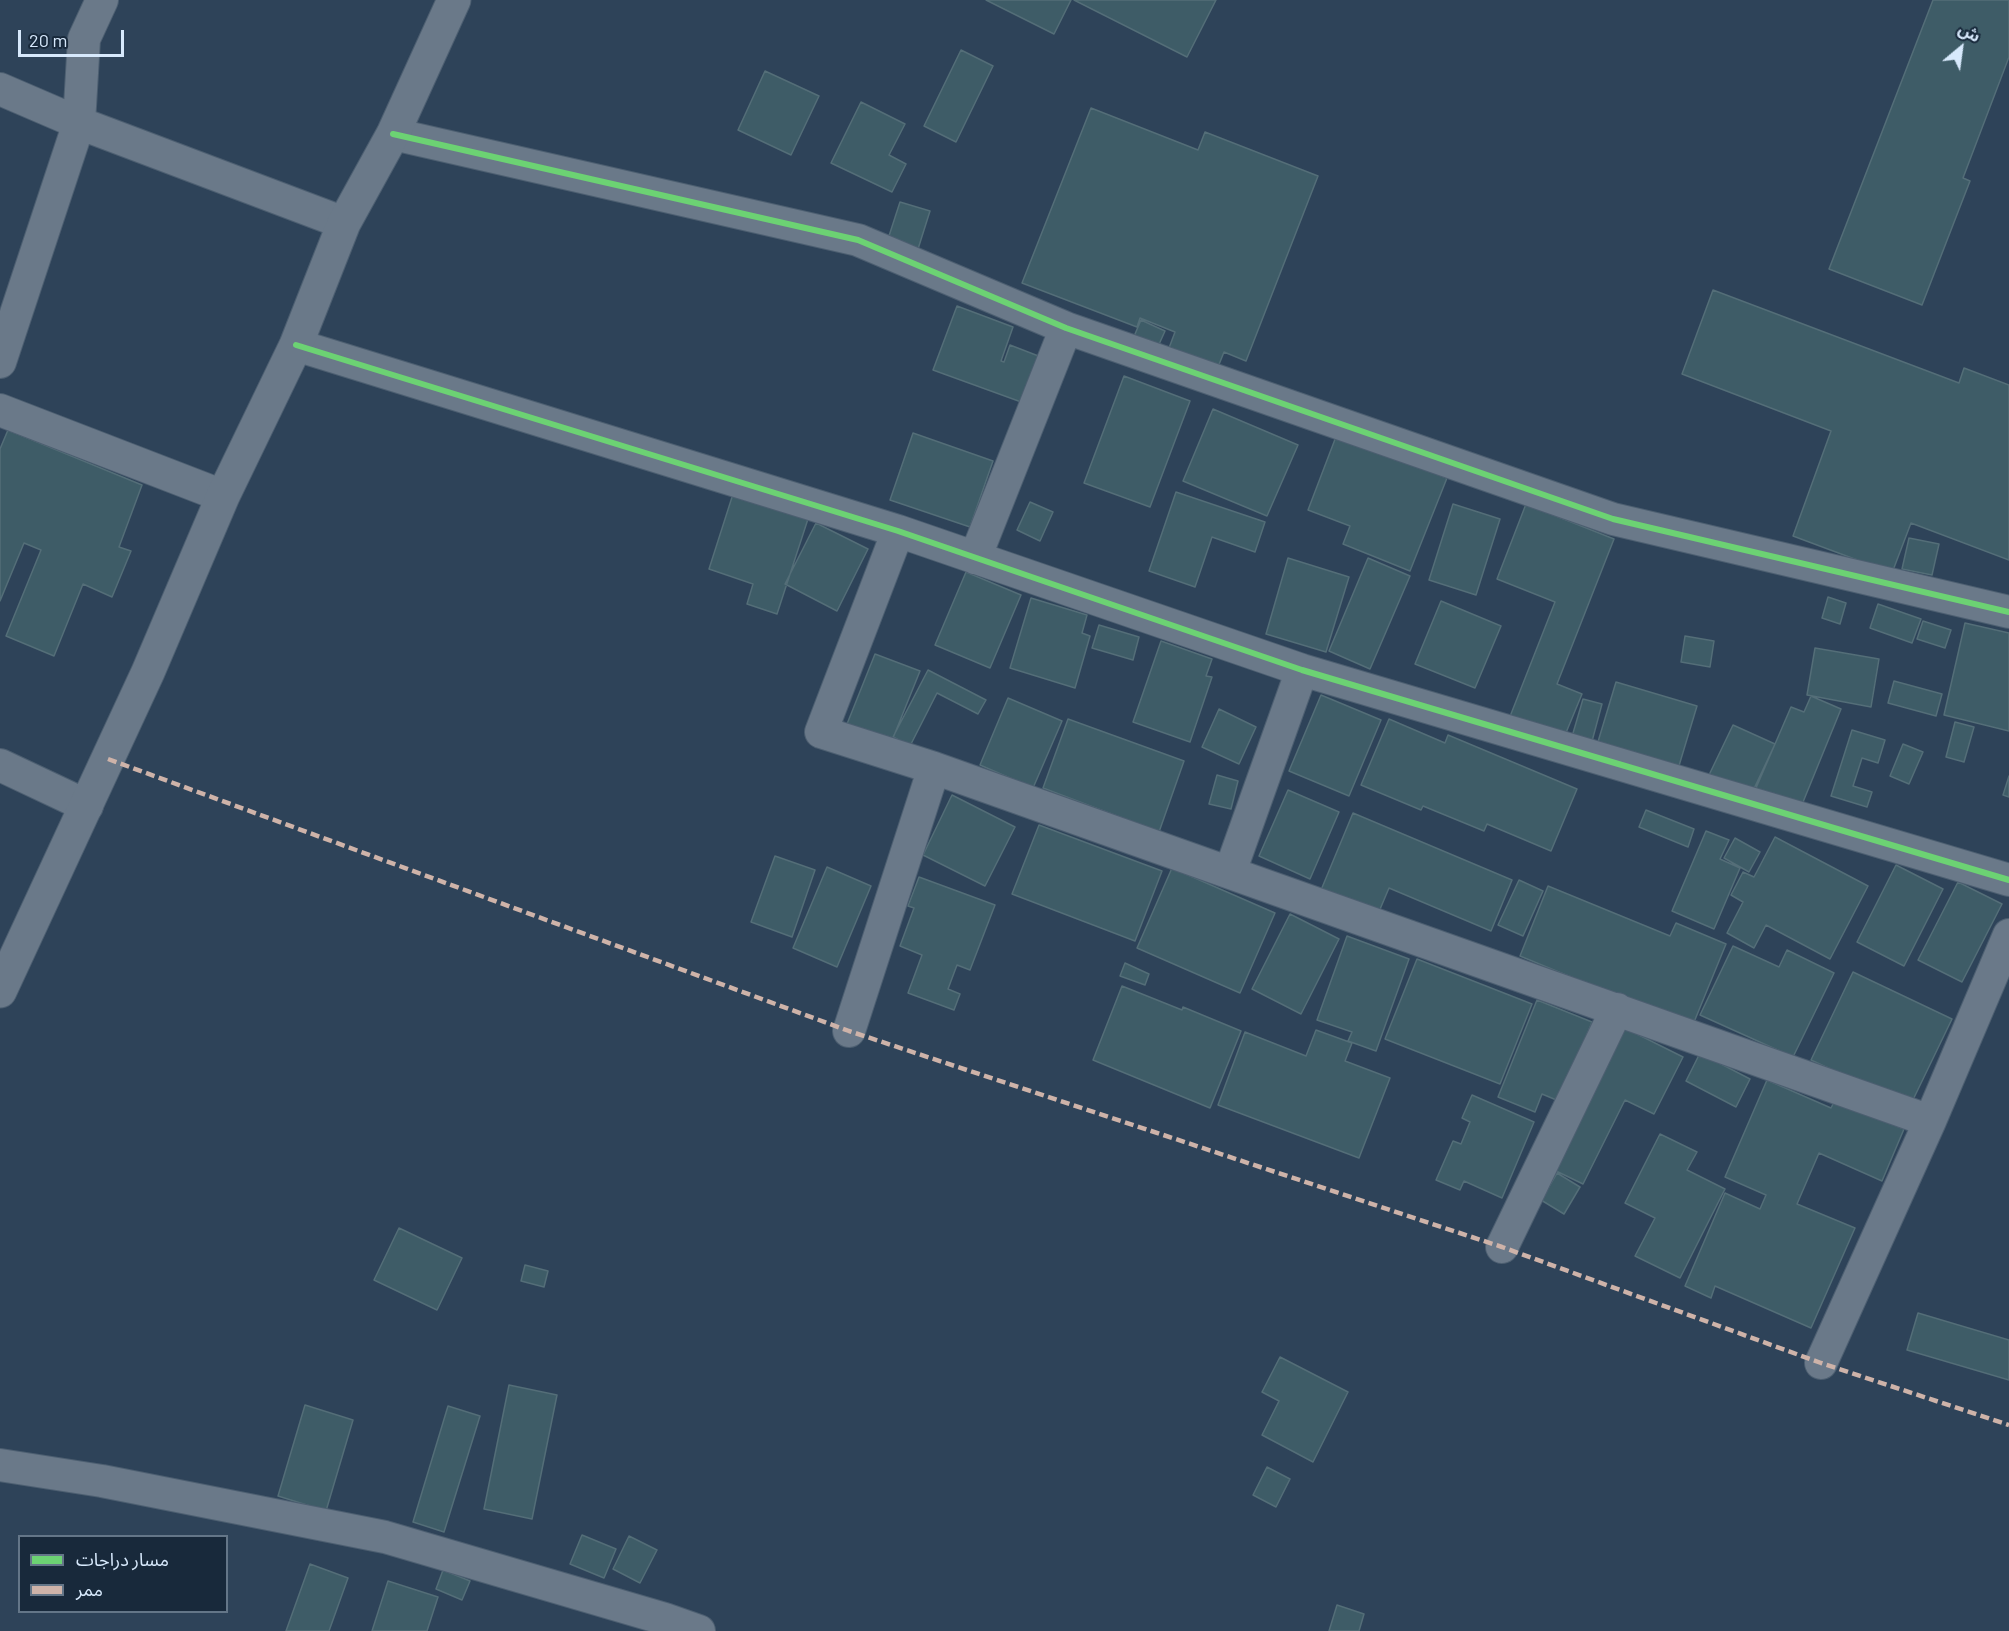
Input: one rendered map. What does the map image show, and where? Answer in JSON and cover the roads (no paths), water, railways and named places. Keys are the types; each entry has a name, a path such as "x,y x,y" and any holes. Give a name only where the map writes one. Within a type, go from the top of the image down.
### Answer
{"street":[{"path":"0,362 79,123 84,39 89,0"},
{"path":"84,39 102,0"},
{"path":"0,992 148,672 223,496 296,345 344,224 393,134 454,0"},
{"path":"0,89 79,123 344,224"},
{"path":"393,134 858,240 1066,328 1613,519 2009,612"},
{"path":"975,558 1066,328"},
{"path":"296,345 898,531 1302,670 2009,880"},
{"path":"0,410 223,496"},
{"path":"898,531 821,732 934,768 1930,1121"},
{"path":"1230,872 1302,670"},
{"path":"0,765 87,806"},
{"path":"849,1031 934,768"},
{"path":"1821,1363 1930,1121 2009,934"},
{"path":"1502,1247 1617,1009"},
{"path":"0,1465 102,1481 385,1537 699,1631"}]}
